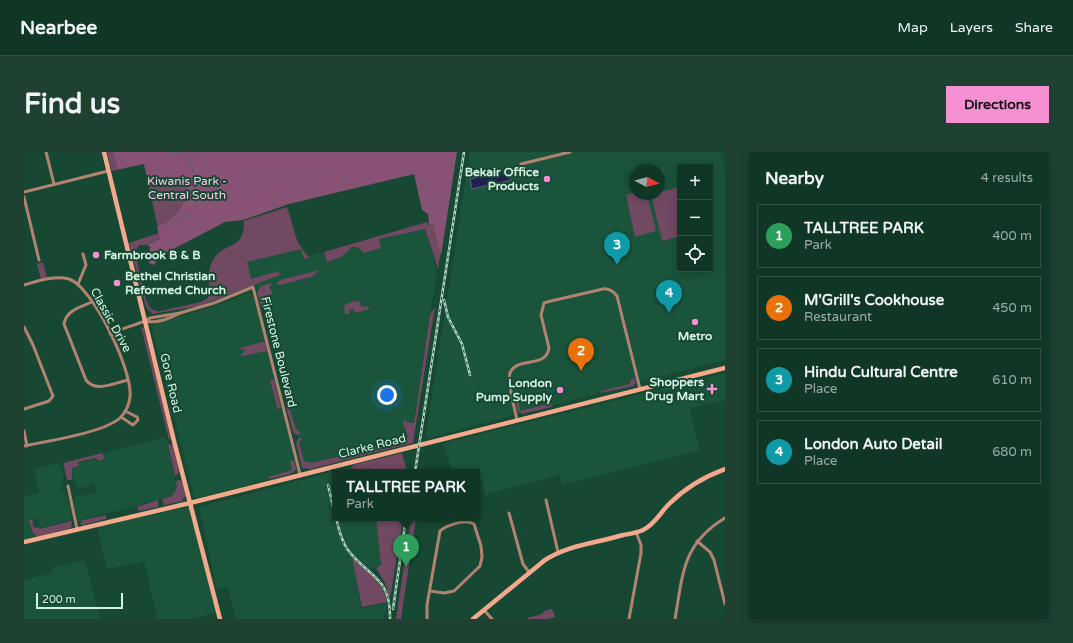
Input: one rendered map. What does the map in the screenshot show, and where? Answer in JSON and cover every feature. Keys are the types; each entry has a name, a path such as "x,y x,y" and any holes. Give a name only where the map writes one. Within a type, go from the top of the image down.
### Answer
{"main road":[{"name":"Gore Road","path":"104,152 220,619"},
{"name":"Clarke Road","path":"24,542 190,503 300,474 725,368"},
{"path":"474,619 529,572 558,552 643,530 655,521 668,505 688,487 706,476 725,468"}],"street":[{"path":"46,152 54,184"},
{"path":"521,164 570,152"},
{"path":"24,192 108,171"},
{"path":"24,197 39,260"},
{"path":"78,284 86,265 83,254"},
{"name":"Classic Drive","path":"24,285 61,278 78,284 92,302 121,356 128,380 130,397 125,411 112,425 26,446 24,431"},
{"name":"Firestone Boulevard","path":"110,334 123,328 146,321 150,323 175,316 253,288 300,474"},
{"path":"517,420 510,380 511,372 515,366 543,359 548,353 549,348 541,315 544,304 551,301 603,289 608,289 614,292 617,296 640,389"},
{"path":"92,302 71,312 65,318 64,324 86,380 91,386 96,388 128,380"},
{"path":"24,327 33,344 53,396 49,402 24,409"},
{"path":"121,417 133,425 138,420 137,417 125,411"},
{"path":"68,486 77,529"},
{"path":"546,500 558,552"},
{"path":"509,513 523,564 529,572"},
{"path":"675,619 684,565 696,542 715,524 725,518"},
{"path":"427,619 430,591 437,539 440,531 445,526 467,522 474,524 481,546 482,558 480,566 454,591 444,593 430,591"},
{"path":"629,619 641,545 636,532"},
{"path":"696,542 710,552 714,560 725,604"},
{"path":"484,610 492,619"}],"shaded area":[{"path":"470,152 720,152 725,172 725,360 425,439"},
{"path":"508,171 511,180 472,189 470,179"},
{"path":"425,226 437,271 411,437 305,465 260,291 249,280 245,258 302,245 306,257"},
{"path":"247,293 254,296 298,472 198,498 194,497 151,325 215,306"},
{"path":"725,373 725,400 690,408 699,451 562,485 560,475 485,495 480,477 480,469 451,469 444,443"},
{"path":"166,437 177,488 172,496 142,504 138,488 142,505 83,519 83,521 78,522 73,500 76,499 75,495 82,494 83,496 96,492 94,484 78,489 73,479 72,468 79,467 79,463 96,459 97,461 105,460 104,453"},
{"path":"60,463 64,479 60,489 67,496 72,520 40,528 37,518 29,520 32,533 36,538 24,541 24,497 39,493 34,469"},
{"path":"352,467 370,468 370,469 344,469"},
{"path":"332,472 332,521 376,521 381,566 370,569 352,559 361,608 387,603 384,619 236,619 228,587 217,590 199,507"},
{"path":"187,507 190,508 217,612 193,619 158,619 144,561 107,569 97,527"},
{"path":"84,560 101,619 24,619 24,580 52,573 51,568"}],"green space":[{"name":"Kiwanis Park - Central South","path":"107,152 456,152 438,269 425,229 379,239 381,248 364,253 358,247 352,247 341,257 327,262 324,252 427,222 428,225 434,224 422,172 159,233 144,164 112,171"},
{"name":"Kiwanis Park - Central South","path":"113,152 457,152 441,256 433,224 429,225 428,214 422,210 414,174 289,204 243,220 225,222 160,256 154,265 149,263 150,247 147,245 160,239 157,227 170,220 180,210 185,197 186,182 149,184 144,164 118,169"},
{"path":"677,188 677,237 662,241 652,200 665,200 665,191"},
{"path":"629,194 629,200 648,200 656,231 635,237 626,195"},
{"path":"287,207 298,241 310,257 304,259 301,249 247,262 251,279 279,271 280,275 199,306 152,314 146,307 129,243 159,233 160,239 146,245 139,245 135,253 149,306 157,311 201,302 208,298 209,271 212,262 217,255 237,242 241,237 244,221"},
{"path":"43,262 47,278 41,279 37,264"},
{"path":"320,270 311,277 281,285 276,284 280,280"},
{"path":"271,283 272,285 269,287 273,294 265,296 277,341 267,309 261,307 257,292 261,286"},
{"path":"355,301 360,302 361,307 368,306 369,309 355,313 353,309 349,310 349,314 345,314 344,305"},
{"path":"435,307 413,443 311,469 302,468 296,443 299,438 302,439 299,442 304,461 311,463 362,451 361,449 408,437 403,422 406,418 405,422 414,423 430,315"},
{"path":"141,327 144,328 171,438 169,440"},
{"path":"265,342 267,351 242,356 241,354 245,352 244,349 241,350 240,348"},
{"path":"634,378 636,381 634,386 601,393 601,391 630,384 630,380"},
{"path":"270,380 274,380 281,408 275,409 277,407"},
{"path":"519,401 520,411 551,403 552,407 522,414 517,410 516,402"},
{"path":"289,405 296,429 301,434 297,435 293,432 286,407"},
{"path":"170,444 174,446 179,472 175,476 168,445"},
{"path":"103,453 104,459 98,461 96,458 78,462 79,466 72,468 72,480 67,480 63,463"},
{"path":"402,453 406,469 352,469 353,465"},
{"path":"290,461 294,461 296,469 291,474 270,479 268,477 292,470"},
{"path":"178,480 182,481 186,496 183,498 183,501 164,505 162,499 172,496 177,488 176,482"},
{"path":"158,500 158,507 139,511 137,507"},
{"path":"106,515 106,519 83,525 80,524 83,520"},
{"path":"32,519 34,528 39,527 39,529 72,521 71,528 37,537 33,533 29,520"},
{"path":"376,521 403,521 390,599 385,583 376,568 381,565"},
{"path":"411,521 416,521 401,619 396,619"},
{"path":"352,558 369,572 378,582 387,602 362,607"},
{"path":"552,609 555,617 548,619 527,618 542,614 544,611"}],"waterway":[{"path":"172,152 192,154 199,152"},
{"path":"171,226 191,211 196,206 198,199 197,184 186,153"}],"railway":[{"path":"415,469 464,152"},
{"path":"444,300 448,317 462,344 470,375"},
{"path":"328,485 332,502"},
{"path":"337,521 342,539 348,550 377,578 387,594 390,619"},
{"path":"393,609 406,521"}],"place":[{"name":"Bekair Office Products","path":"547,179"},
{"name":"Farmbrook B & B","path":"96,255"},
{"name":"Hindu Cultural Centre","path":"617,265"},
{"name":"Bethel Christian Reformed Church","path":"117,283"},
{"name":"London Auto Detail","path":"669,313"},
{"name":"Metro","path":"695,322"},
{"name":"M'Grill's Cookhouse","path":"581,371"},
{"name":"Shoppers Drug Mart","path":"712,389"},
{"name":"London Pump Supply","path":"560,390"},
{"name":"TALLTREE PARK","path":"406,567"}]}
